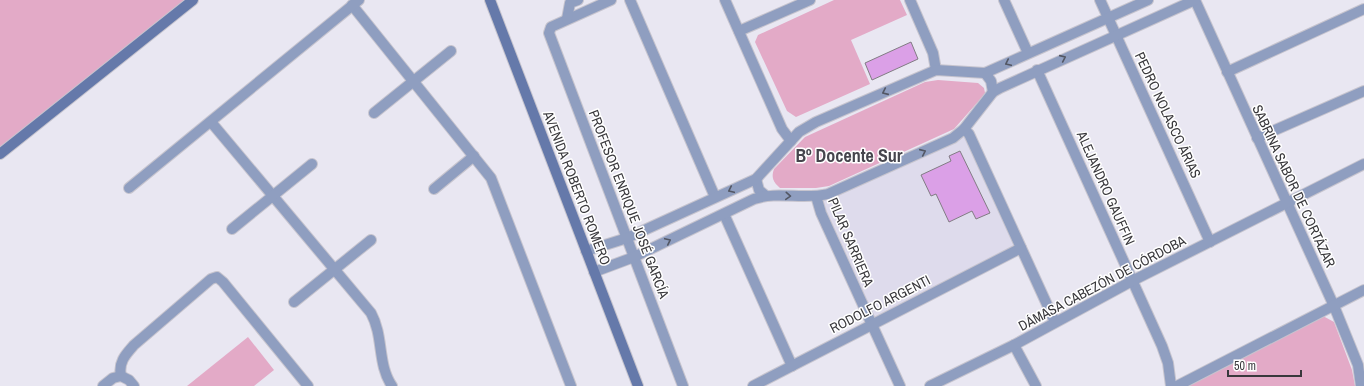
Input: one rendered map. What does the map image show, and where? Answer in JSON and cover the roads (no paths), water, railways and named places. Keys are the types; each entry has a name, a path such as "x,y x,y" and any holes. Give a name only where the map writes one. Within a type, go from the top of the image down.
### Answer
{"main road":[{"path":"0,154 193,0"},
{"name":"AVENIDA ROBERTO ROMERO","path":"490,0 638,386"}],"street":[{"path":"567,19 570,3 578,0"},
{"path":"567,19 611,0"},
{"path":"630,0 715,197"},
{"path":"724,0 782,129 791,141"},
{"path":"739,32 810,0"},
{"path":"910,0 933,53 936,70"},
{"path":"1004,0 1028,53"},
{"name":"PEDRO NOLASCO ÁRIAS","path":"1100,0 1210,242"},
{"path":"586,251 627,238 756,179 799,132 816,122 936,70 986,73 1148,0"},
{"path":"594,272 634,257 765,195 816,196 828,194 944,143 964,129 993,92 1037,70 1195,0"},
{"name":"SABRINA SABOR DE CORTÁZAR","path":"1195,0 1286,203 1361,365 1361,386"},
{"path":"129,188 212,122 356,3 413,81 491,178 499,195 571,386"},
{"path":"1227,72 1364,9"},
{"name":"PROFESOR ENRIQUE JOSÉ GARCÍA","path":"567,19 551,27 549,33 683,386"},
{"path":"374,113 451,50"},
{"name":"ALEJANDRO GAUFFIN","path":"1037,70 1162,346 1168,363 1171,386"},
{"path":"986,73 991,81 993,92"},
{"path":"1257,138 1364,91"},
{"path":"212,122 371,313 377,325 383,366 392,386"},
{"path":"964,129 969,134 1055,322"},
{"path":"434,189 474,156"},
{"path":"232,229 312,164"},
{"name":"DÁMASA CABEZÓN DE CÓRDOBA","path":"934,385 1014,345 1132,281 1364,164"},
{"path":"756,179 759,190 765,195"},
{"name":"PILAR SARRIERA","path":"816,196 821,213 900,386"},
{"path":"724,214 792,366"},
{"path":"294,302 371,240"},
{"name":"RODOLFO ARGENTI","path":"753,386 1021,248"},
{"path":"121,376 119,367 125,355 134,345 211,279 217,277 223,282 308,386"},
{"path":"1177,386 1364,290"},
{"path":"1014,345 1036,386"},
{"path":"103,386 113,378 121,376 134,386"}],"district":[{"name":"Bº Docente Sur","path":"849,155"}]}
